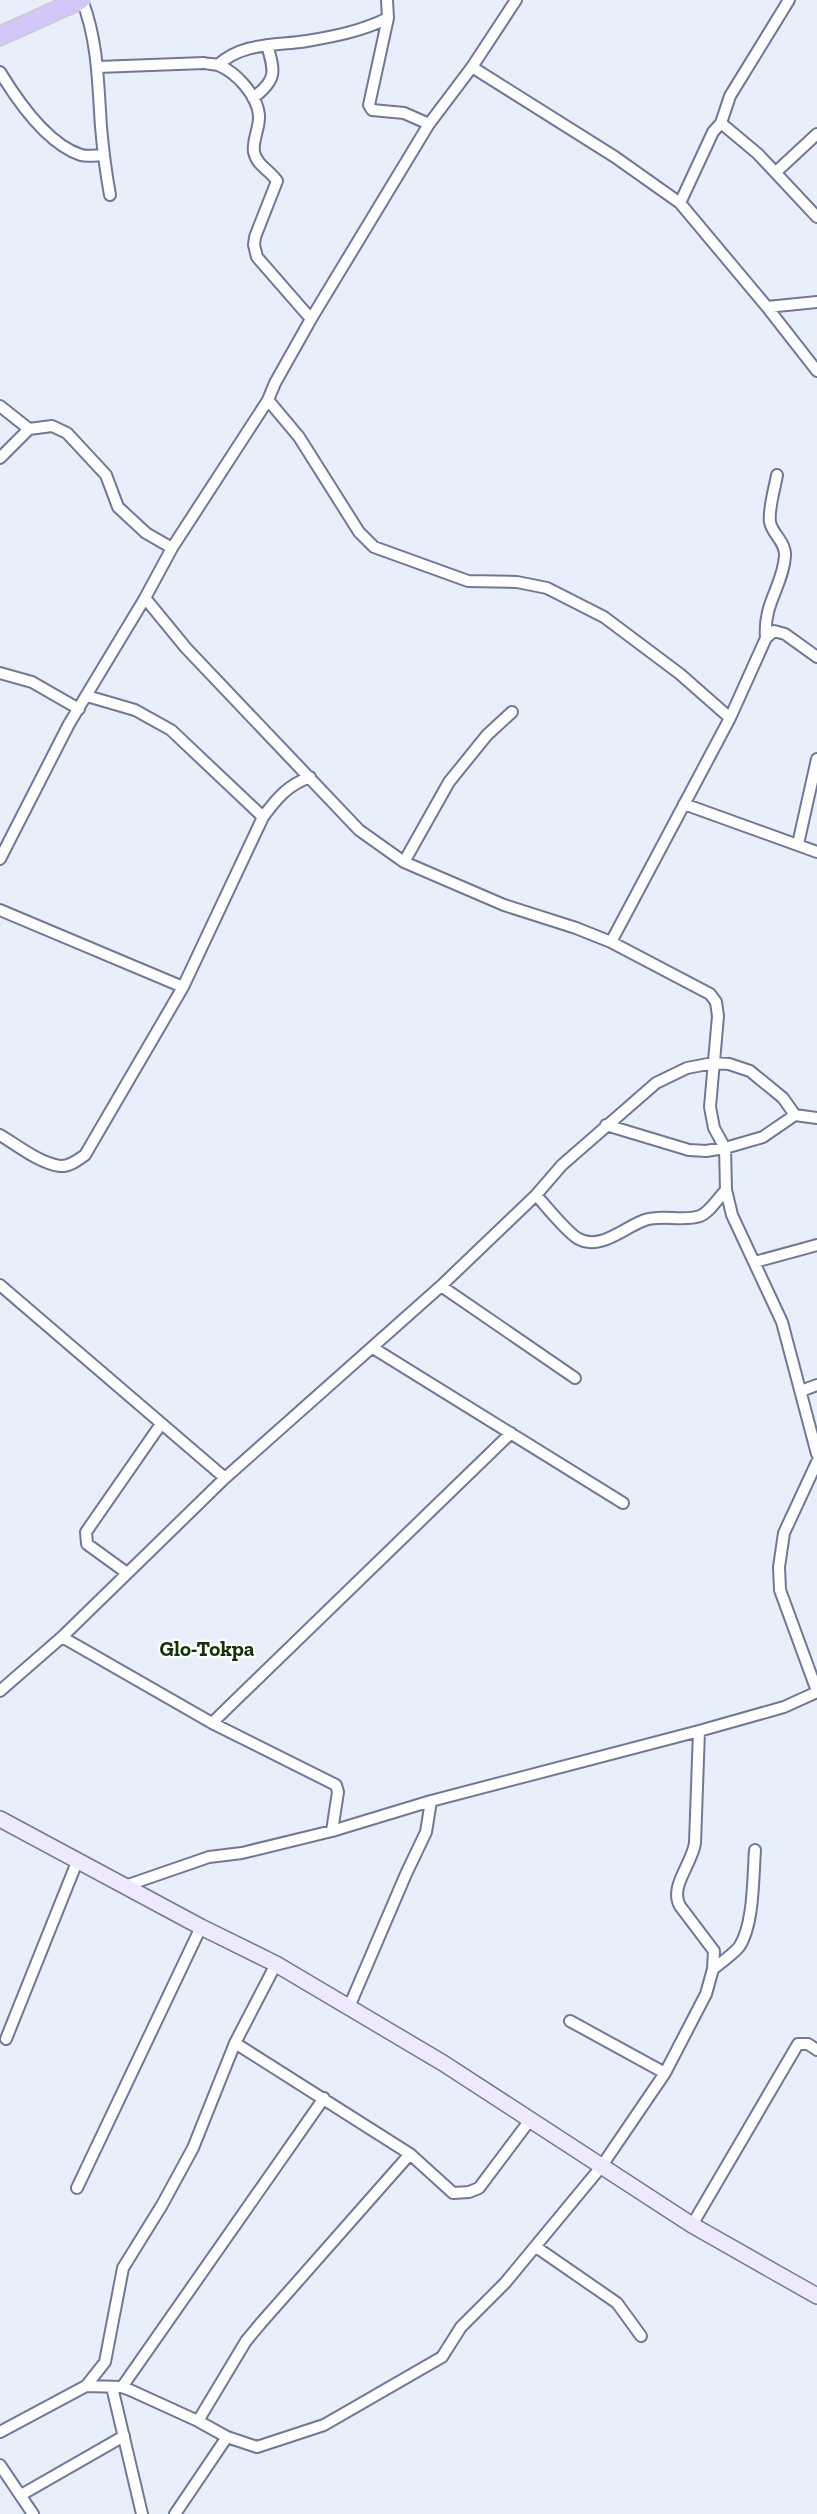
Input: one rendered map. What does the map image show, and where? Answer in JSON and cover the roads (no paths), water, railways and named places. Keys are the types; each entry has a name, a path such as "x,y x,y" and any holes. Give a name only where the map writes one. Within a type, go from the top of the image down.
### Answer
{"highway":[{"path":"0,36 81,0"}],"main road":[{"path":"0,1819 77,1862 276,1964 443,2063 692,2225 817,2296"}],"street":[{"path":"81,0 90,20 98,67 104,155 110,195"},
{"path":"387,0 388,18 369,105 372,110 404,113 429,124"},
{"path":"0,859 79,709 172,548 268,400 275,383 311,320 429,124 472,67 516,0"},
{"path":"680,203 713,132 721,123 730,96 789,0"},
{"path":"218,65 237,51 350,33 366,29 388,18"},
{"path":"253,98 267,87 274,75 267,45"},
{"path":"98,67 218,65 235,77 253,98 259,113 258,131 253,143 255,154 261,166 277,181 255,237 257,257 311,320"},
{"path":"472,67 615,157 680,203 817,371"},
{"path":"0,72 23,109 38,121 47,134 82,156 104,155"},
{"path":"721,123 758,154 817,217"},
{"path":"776,172 817,134"},
{"path":"767,307 817,302"},
{"path":"268,400 299,437 359,532 374,548 468,581 517,582 547,588 604,617 680,674 730,718"},
{"path":"0,406 29,429"},
{"path":"0,458 29,429 52,426 67,433 106,475 118,507 146,533 172,548"},
{"path":"766,638 765,622 768,607 785,555 784,546 770,521 777,475"},
{"path":"145,598 186,648 359,830 404,862 504,905 611,942 710,994 716,1002 718,1016 710,1107 714,1128 725,1148 726,1190 732,1215 782,1322 817,1454"},
{"path":"611,942 730,718 766,638 774,631 785,634 817,657"},
{"path":"0,673 32,682 55,693 79,709"},
{"path":"87,696 112,701 135,710 171,730 263,817"},
{"path":"404,862 449,782 487,735 512,712"},
{"path":"798,844 817,759"},
{"path":"0,1135 43,1160 60,1166 71,1164 85,1155 183,987 263,817 278,796 294,783 310,777"},
{"path":"684,804 817,852"},
{"path":"0,910 183,987"},
{"path":"0,1691 62,1637 225,1478 441,1286 536,1195 562,1165 656,1083 687,1068 713,1063 729,1064 750,1071 783,1098 795,1115"},
{"path":"606,1125 689,1150 725,1148 762,1137 795,1115 817,1118"},
{"path":"536,1195 578,1238 594,1241 606,1240 642,1221 655,1218 698,1217 706,1212 726,1190"},
{"path":"755,1262 817,1245"},
{"path":"0,1285 225,1478"},
{"path":"441,1286 575,1378"},
{"path":"373,1347 623,1503"},
{"path":"801,1391 817,1385"},
{"path":"127,1573 87,1544 86,1532 161,1424"},
{"path":"212,1723 511,1433"},
{"path":"125,1886 209,1857 242,1853 332,1831 431,1801 699,1731 784,1707 817,1692 780,1590 779,1567 784,1533 817,1462"},
{"path":"62,1637 212,1723 336,1785 338,1792 332,1831"},
{"path":"86,2386 118,2387 198,2421 249,2446 265,2446 324,2425 442,2357 461,2327 505,2283 601,2167 665,2073 706,1994 713,1969 714,1951 680,1906 677,1901 676,1888 694,1856 696,1844 699,1731"},
{"path":"349,2007 426,1832 431,1801"},
{"path":"713,1969 737,1950 748,1926 755,1850"},
{"path":"6,2039 77,1862"},
{"path":"77,2188 201,1927"},
{"path":"0,2432 86,2386 105,2362 123,2268 193,2148 205,2123 235,2043 276,1964"},
{"path":"570,2020 665,2073"},
{"path":"235,2043 410,2154 453,2193 469,2192 479,2188 530,2120"},
{"path":"692,2225 798,2044 808,2044 817,2050"},
{"path":"142,2514 124,2436 118,2387 324,2098"},
{"path":"198,2421 246,2341 410,2154"},
{"path":"536,2247 617,2303 641,2336"},
{"path":"21,2495 124,2436"},
{"path":"175,2514 227,2437"},
{"path":"0,2465 33,2514"}],"district":[{"name":"Glo-Tokpa","path":"207,1648"}]}
